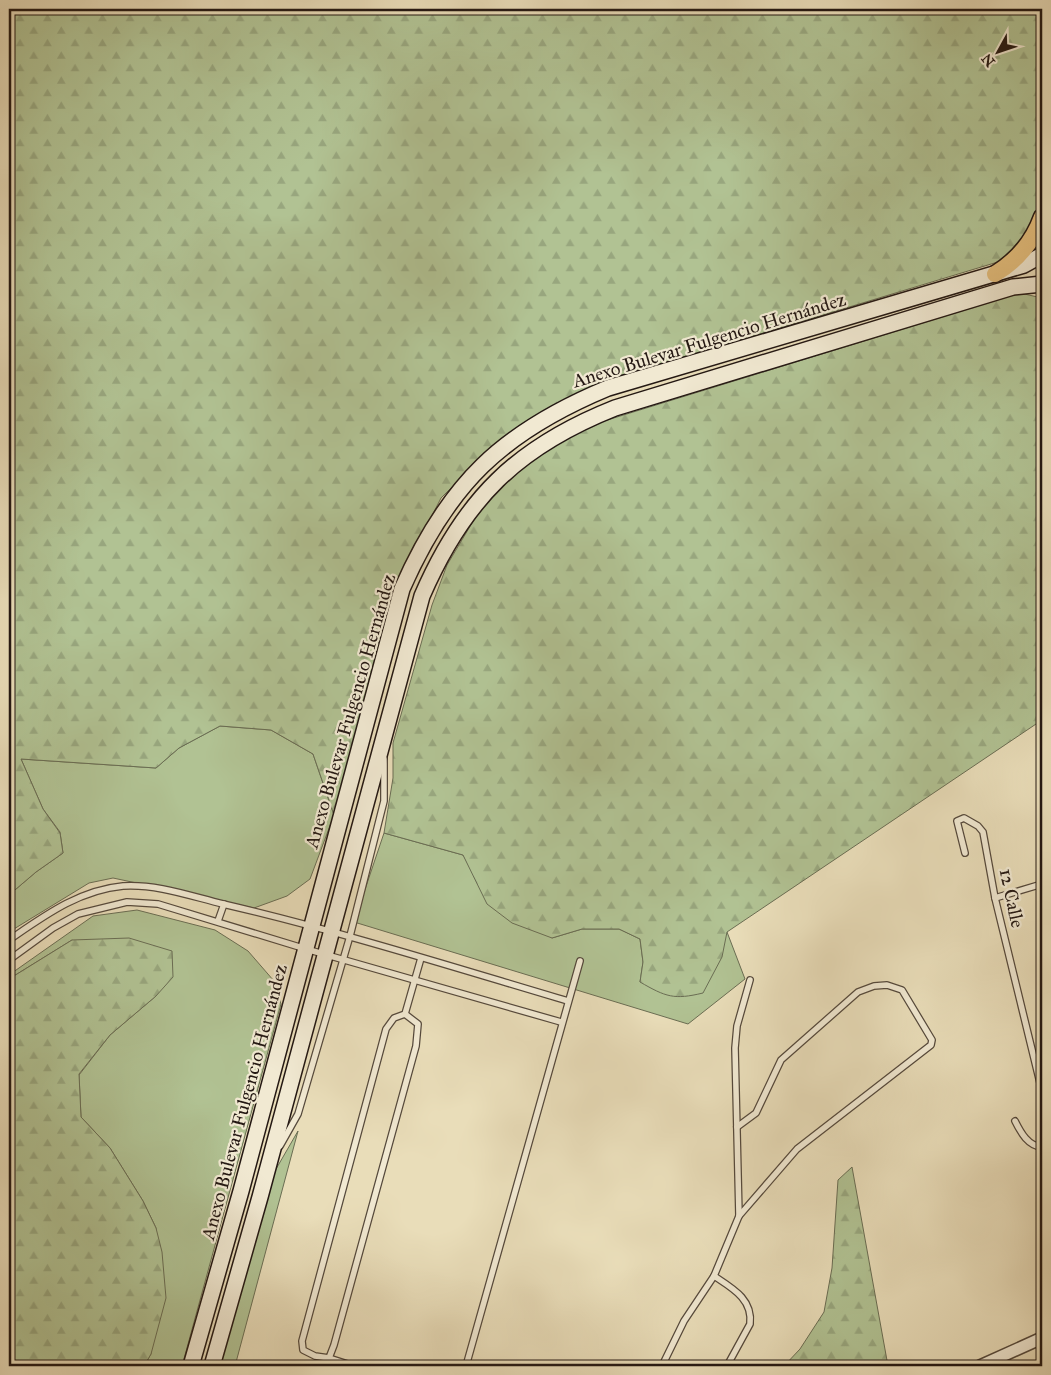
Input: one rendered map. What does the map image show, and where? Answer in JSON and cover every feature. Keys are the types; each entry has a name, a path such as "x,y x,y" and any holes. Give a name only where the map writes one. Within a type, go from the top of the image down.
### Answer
{"main road":[{"path":"995,274 1021,254 1034,236 1042,218"},
{"name":"Anexo Bulevar Fulgencio Hernández","path":"191,1366 306,949 402,589 419,550 441,514 467,481 498,451 539,421 568,404 608,388 1024,265 1042,255"},
{"name":"Anexo Bulevar Fulgencio Hernández","path":"212,1366 269,1165 422,596 438,560 458,525 483,494 511,466 543,442 577,423 615,408 1013,287 1042,284"}],"street":[{"path":"980,1366 1042,1338"}],"lane":[{"path":"269,1165 298,1114 350,936 384,801 383,736"},
{"name":"12 Calle","path":"965,852 957,821 964,818 978,826 982,832 995,898 1042,1091"},
{"path":"995,898 1042,884"},
{"path":"9,940 70,901 94,892 124,886 160,888 312,925 568,1000"},
{"path":"9,960 53,928 78,914 119,904 158,904 306,949 561,1022"},
{"path":"218,921 224,904"},
{"path":"405,1014 421,958"},
{"path":"466,1366 561,1022 580,961"},
{"path":"739,1216 735,1048 737,1026 750,980"},
{"path":"662,1366 684,1321 714,1276 739,1216 797,1149 931,1045 932,1040 902,990 886,985 874,986 858,992 781,1060 756,1113 737,1127"},
{"path":"354,1366 329,1358 314,1356 303,1350 302,1341 386,1029 394,1018 405,1014"},
{"path":"329,1358 416,1046 418,1024 405,1014"},
{"path":"1015,1121 1029,1142 1034,1146 1042,1147"},
{"path":"714,1276 737,1290 746,1302 751,1318 750,1324 727,1366"}],"green space":[{"path":"9,9 1042,9 1042,89 1038,108 1040,173 1037,217 1011,258 704,351 592,388 545,412 494,445 441,498 400,579 334,815 313,754 271,730 220,726 179,748 156,768 21,759 43,809 60,833 63,853 36,872 9,895"},
{"path":"1020,293 1042,298 1042,720 727,932 722,957 703,993 693,995 670,996 640,982 643,962 640,939 619,929 582,929 552,938 512,923 487,904 463,855 384,833 393,778 393,743 432,605 447,565 475,518 508,477 552,443 604,421"},
{"path":"220,726 271,730 313,754 334,815 310,879 287,896 254,908 113,878 89,883 9,932 9,895 36,872 63,853 60,832 43,809 21,759 156,768 179,748"},
{"path":"384,833 463,855 473,872 552,938 582,929 619,929 640,939 643,962 640,982 727,932 745,979 688,1024 354,922"},
{"path":"137,910 215,930 248,951 274,981 281,1004 182,1366 144,1366 151,1354 156,1228 143,1201 110,1148 81,1117 79,1075 110,1035 156,996 72,940 9,979 9,975 93,916"},
{"path":"129,938 172,951 173,977 156,996 110,1035 79,1074 81,1117 110,1148 143,1201 156,1228 162,1252 166,1298 151,1354 144,1366 9,1366 9,979 72,940"},
{"path":"298,1131 235,1366 219,1366 272,1176"},
{"path":"852,1167 888,1366 784,1366 800,1349 824,1312 832,1268 838,1180"}]}
